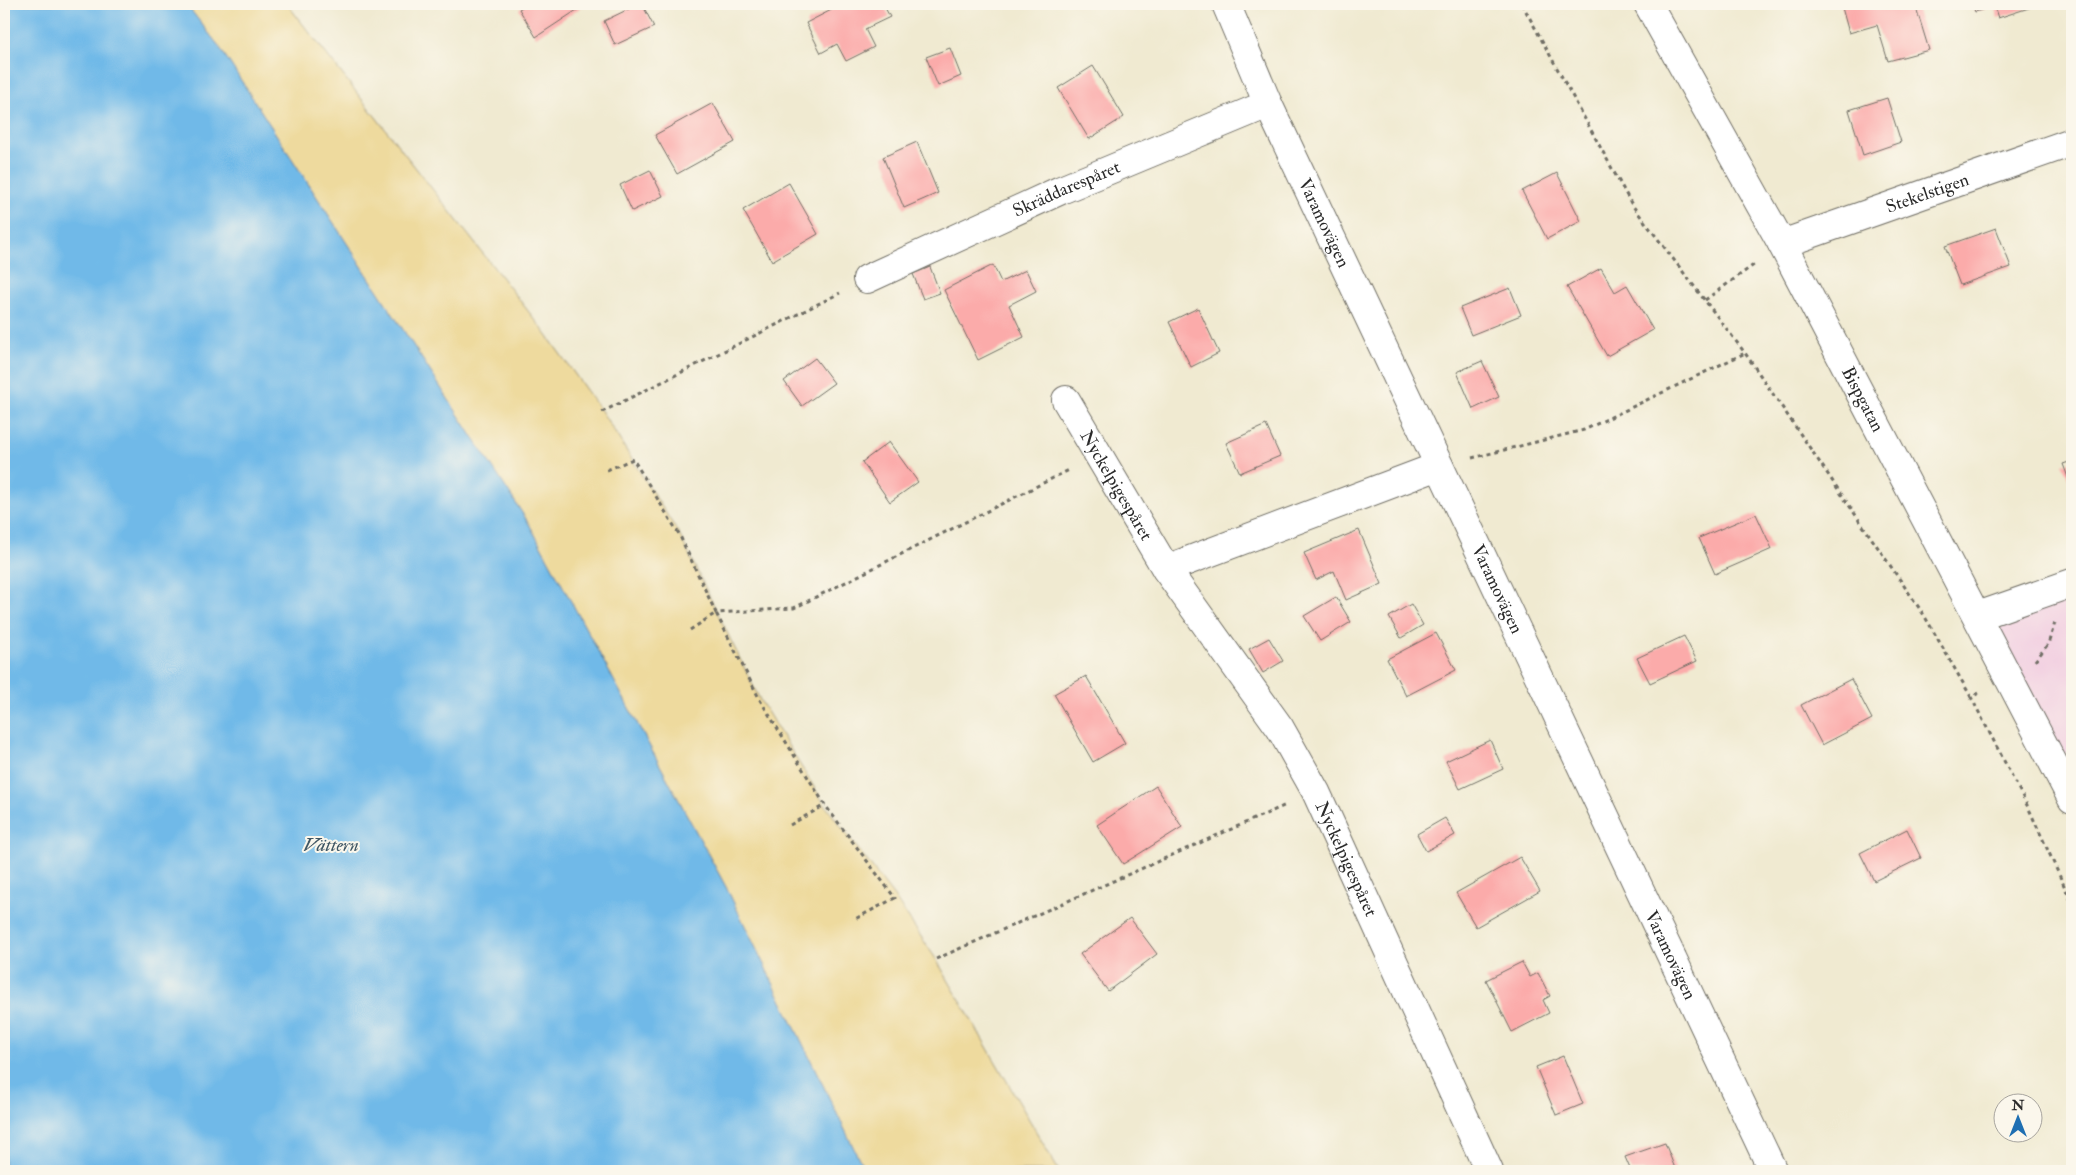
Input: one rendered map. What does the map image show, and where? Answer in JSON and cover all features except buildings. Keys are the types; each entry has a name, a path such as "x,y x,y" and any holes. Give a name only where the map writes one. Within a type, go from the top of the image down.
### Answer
{"street":[{"name":"Varamovägen","path":"1226,4 1268,104 1773,1171"},
{"name":"Bispgatan","path":"1648,4 1782,244 2072,799"},
{"name":"Skräddarespåret","path":"867,279 1061,190 1268,104"},
{"name":"Stekelstigen","path":"1782,244 2072,142"},
{"name":"Nyckelpigespåret","path":"1066,400 1166,569 1280,728 1316,792 1489,1171"},
{"path":"1166,569 1439,466"},
{"path":"1978,616 2072,583"}],"path":[{"path":"1522,4 1632,205 1745,353 1924,615 1971,697"},
{"path":"1705,300 1782,244"},
{"path":"602,412 867,279"},
{"path":"1439,466 1584,430 1745,353"},
{"path":"690,630 716,612 794,608 1098,455"},
{"path":"607,470 633,459 679,534 760,700 825,805 895,898 855,918"},
{"path":"936,959 1316,792"},
{"path":"790,825 825,805"}],"shaded area":[{"path":"2072,581 2072,751 2062,755 1978,616"}],"sand":[{"path":"186,4 287,4 543,330 602,412 679,534 760,700 825,805 895,898 936,959 1059,1171 865,1171 726,887 528,522 218,45"}],"water":[{"name":"Vättern","path":"4,4 186,4 218,45 528,522 726,887 865,1171 4,1171"}]}
